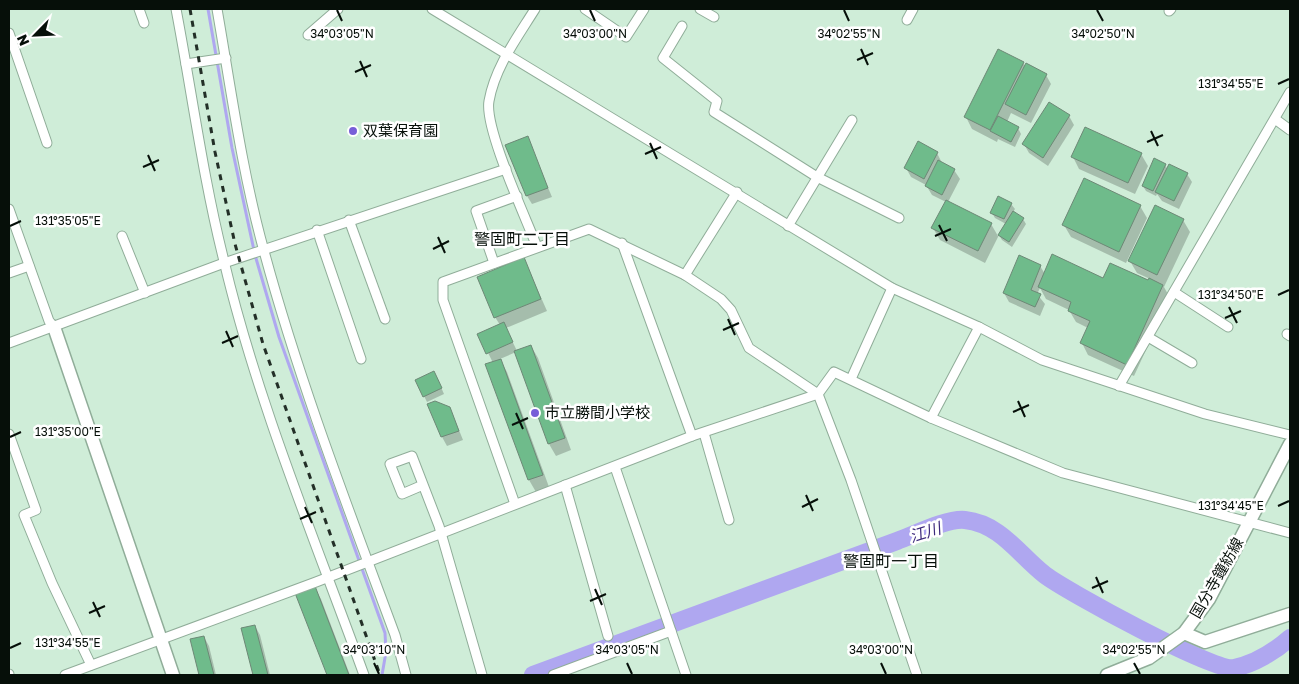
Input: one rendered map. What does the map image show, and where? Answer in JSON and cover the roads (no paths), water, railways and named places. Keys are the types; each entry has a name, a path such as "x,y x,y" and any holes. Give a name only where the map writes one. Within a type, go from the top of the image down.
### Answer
{"street":[{"path":"139,9 144,23"},
{"path":"176,9 205,176 224,263 252,362 364,675"},
{"path":"217,9 249,189 263,249 302,377 395,635 406,675"},
{"path":"308,35 338,9"},
{"path":"432,9 737,192 788,226 892,288 979,327 1042,360 1204,414 1290,435"},
{"path":"535,9 498,72 489,102 489,115 506,169 537,247"},
{"path":"585,9 626,37 644,9"},
{"path":"700,9 714,17"},
{"path":"907,20 913,9"},
{"path":"682,26 663,58 717,100 714,112 817,177 899,218"},
{"path":"9,33 46,143"},
{"path":"186,64 226,58"},
{"path":"1119,386 1290,92"},
{"path":"1275,119 1290,130"},
{"path":"788,226 852,120"},
{"path":"9,343 317,230 506,169"},
{"path":"685,275 737,192"},
{"path":"494,263 476,211 517,196"},
{"path":"9,209 48,321 54,328 173,675"},
{"path":"349,220 385,319"},
{"path":"515,504 443,300 443,282 590,229 685,275 721,299 731,310 749,348 818,394 851,480 917,675"},
{"path":"317,230 361,359"},
{"path":"122,236 145,293"},
{"path":"622,243 692,436"},
{"path":"9,273 29,266"},
{"path":"851,379 892,288"},
{"path":"1174,292 1228,327"},
{"path":"931,418 979,327"},
{"path":"1148,337 1192,363"},
{"path":"65,675 441,534 692,436 818,394 834,372 931,418 1063,473 1248,524 1290,533"},
{"path":"704,432 729,520"},
{"path":"9,434 36,510 24,515 52,583 91,665"},
{"name":"国分寺鐘紡線","path":"1107,675 1149,658 1184,633 1209,598 1290,444"},
{"path":"615,467 686,675"},
{"path":"423,485 441,534 482,675"},
{"path":"566,485 608,636"},
{"path":"1184,633 1205,642 1290,614"},
{"path":"553,675 671,631"}],"waterway":[{"path":"208,9 232,148 255,255 279,337 385,633 386,652 382,675"},
{"name":"江川","path":"533,675 931,528 958,520 965,520 989,527 1058,584 1171,645 1221,666 1234,668 1257,660 1278,648 1290,638"}],"railway":[{"path":"190,9 215,152 235,244 263,344 380,675"}],"place":[{"name":"双葉保育園","path":"353,131"},
{"name":"市立勝間小学校","path":"535,413"}],"district":[{"name":"警固町二丁目","path":"522,239"},
{"name":"警固町一丁目","path":"891,561"}]}
